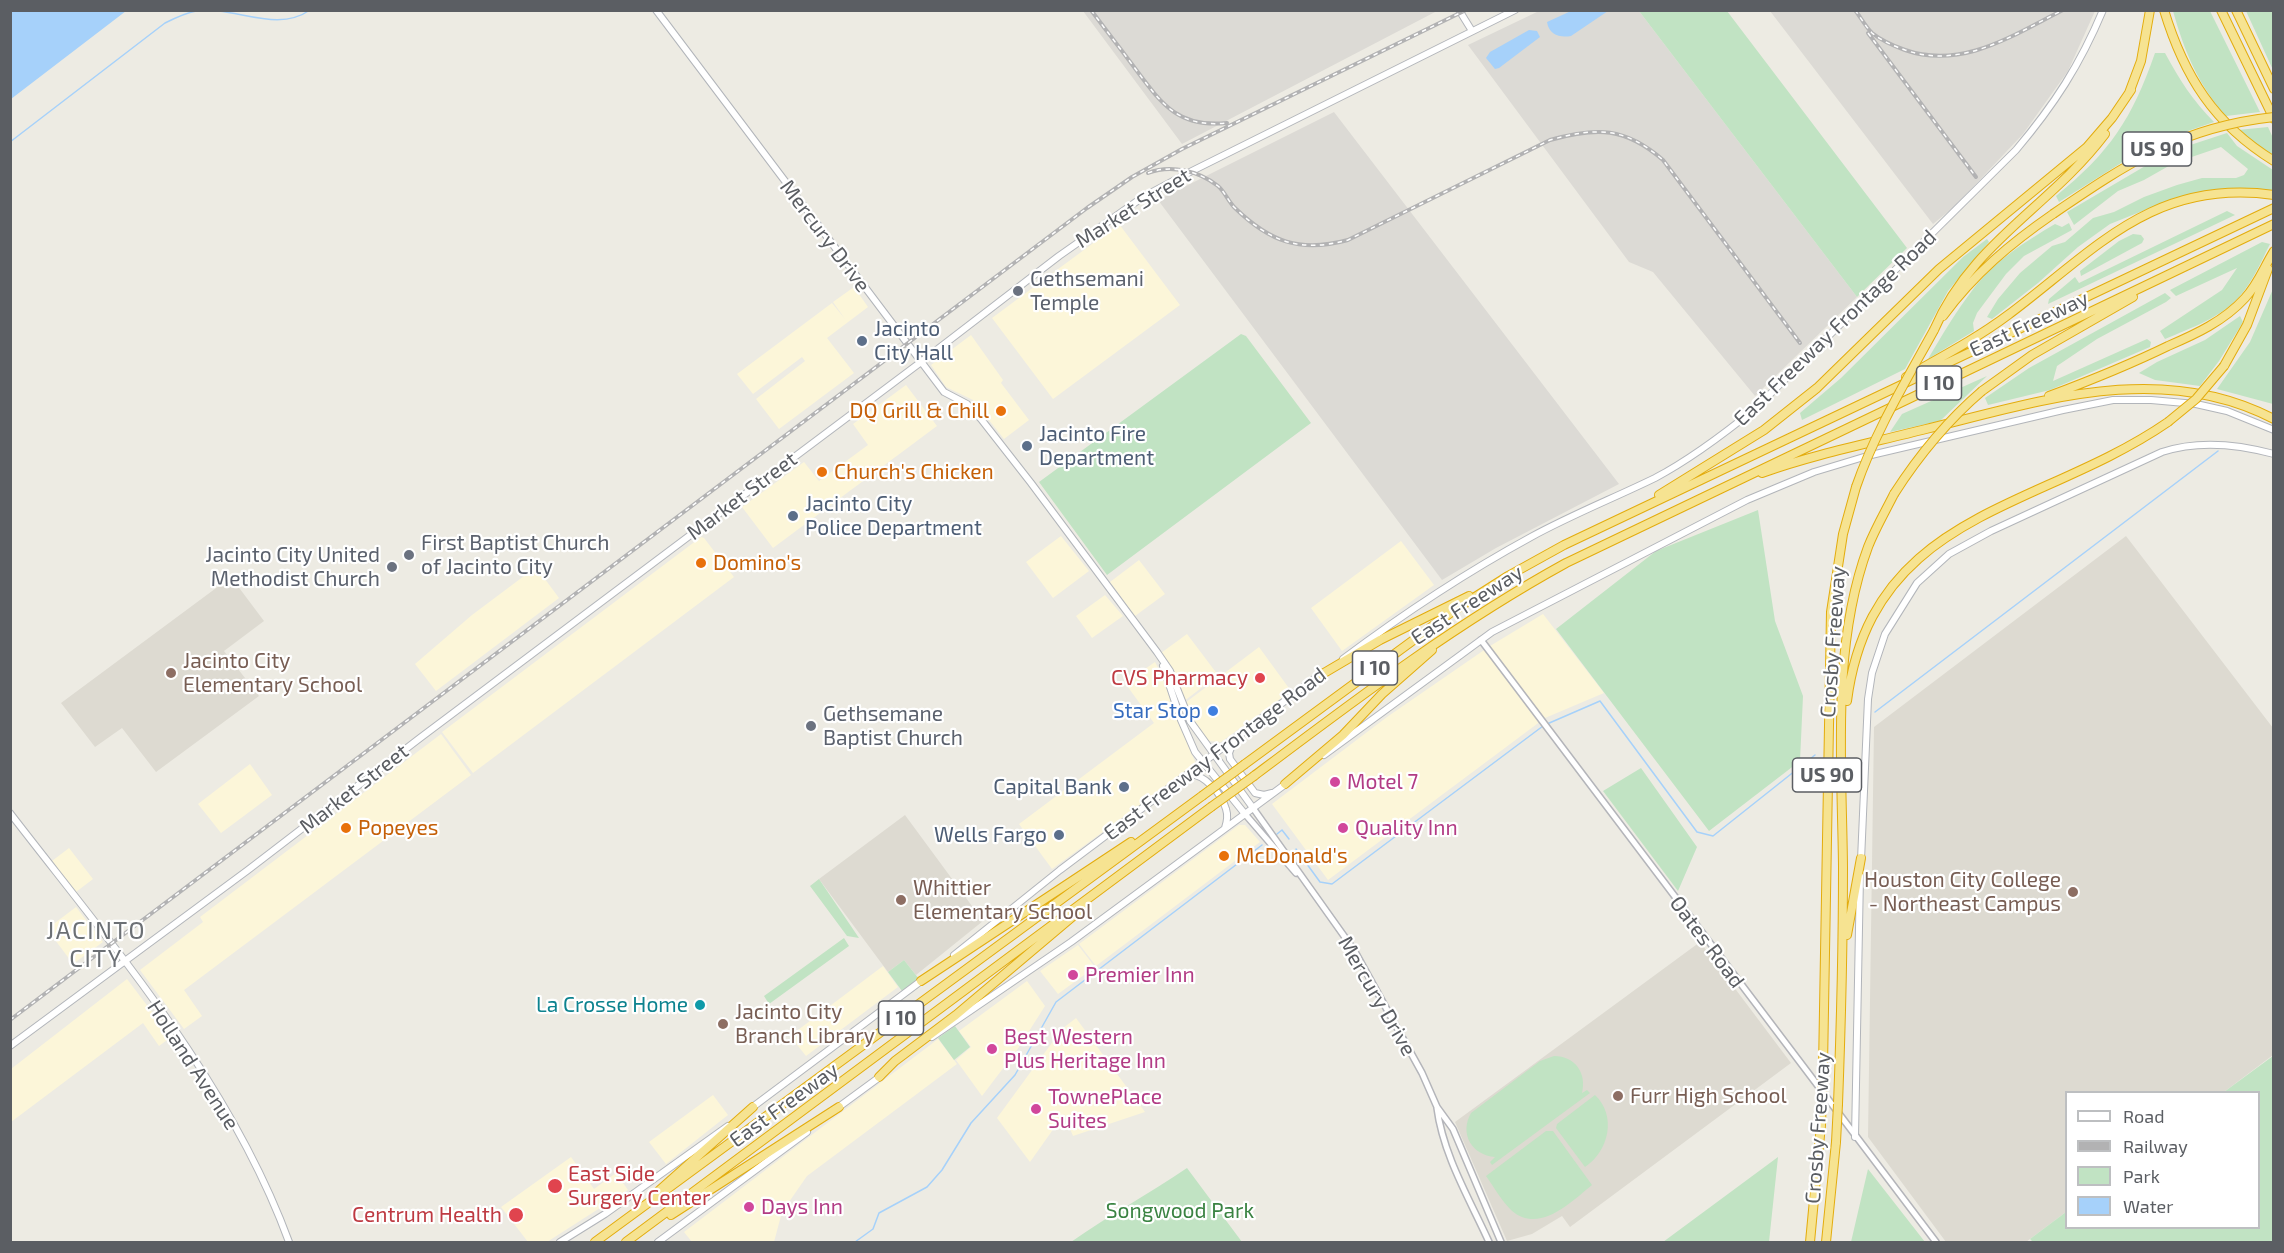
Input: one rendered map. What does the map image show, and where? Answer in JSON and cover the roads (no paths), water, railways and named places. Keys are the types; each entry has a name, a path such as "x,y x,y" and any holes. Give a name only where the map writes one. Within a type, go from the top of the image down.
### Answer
{"highway":[{"path":"1946,308 1970,268 1989,247 2053,190 2091,152 2110,128 2131,90 2141,61 2150,10"},
{"path":"2164,10 2185,67 2209,105 2241,138 2274,161"},
{"path":"2222,10 2274,118"},
{"path":"2236,10 2274,89"},
{"path":"1626,515 1764,430 1810,394 1939,269 2087,147 2112,118 2131,90"},
{"name":"Crosby Freeway","path":"1810,1242 1821,1125 1823,1066 1831,612 1843,534 1865,463 1884,422 1946,308 1996,256 2122,168 2165,145 2246,119 2274,118"},
{"path":"1861,404 1986,330 2119,228 2158,208 2192,198 2236,192 2274,195"},
{"name":"East Freeway","path":"595,1242 1444,618 1508,576 1626,515 2274,208"},
{"name":"East Freeway","path":"626,1242 1373,687 1463,624 1518,590 1574,559 1701,497 2274,224"},
{"path":"1842,739 1854,662 1865,630 1886,594 1934,544 1974,521 2120,453 2168,422 2196,399 2224,366 2247,325 2273,254"},
{"path":"2022,406 2136,361 2201,331 2219,320 2245,297 2273,254"},
{"name":"Crosby Freeway","path":"1826,1242 1836,1142 1843,954 1844,657 1851,610 1868,548 1894,494 1924,450 1942,428 1982,391 2032,355 2178,270"},
{"path":"1701,497 1785,465 2022,406 2110,389 2140,387 2190,391 2234,402 2274,419"},
{"path":"1319,676 1380,640 1508,576"},
{"path":"1285,784 1343,735 1404,674 1463,624"},
{"path":"921,981 1184,810"},
{"path":"879,1077 895,1061 956,1015 1143,858"},
{"path":"1843,954 1861,858"},
{"path":"619,1225 753,1107"},
{"path":"626,1242 839,1107"}],"main road":[{"name":"Mercury Drive","path":"656,10 944,392 966,404 981,419 1032,483 1170,671 1190,721 1253,808"},
{"path":"1460,10 1472,31"},
{"name":"Market Street","path":"10,1046 125,962 1059,256 1143,197 1217,157 1515,10"},
{"name":"East Freeway Frontage Road","path":"560,1242 605,1214 753,1107 921,981 1060,870 1390,624 1532,536 1662,474 1732,428 1756,408 2016,150 2060,93 2089,42 2103,10"},
{"path":"658,1242 937,1034 1086,932 1480,640 1747,500 1814,472 1867,456 2113,400 2176,401 2227,411 2274,430"},
{"path":"1855,1137 1861,858 1868,699 1876,658 1897,611 1917,584 1949,554 1991,531 2162,452 2182,446 2215,444 2246,447 2274,454"},
{"name":"Mercury Drive","path":"1157,652 1195,752 1245,814"},
{"path":"1234,740 1229,753 1230,759 1251,790 1258,795 1273,793"},
{"path":"1188,774 1195,774 1205,780 1223,802 1227,814 1225,829"},
{"name":"Holland Avenue","path":"10,813 179,1036 216,1094 261,1176 289,1242"}],"street":[{"name":"Oates Road","path":"1480,640 1936,1242"},
{"name":"Mercury Drive","path":"1253,808 1354,950 1422,1074 1437,1107 1453,1129 1502,1242"},
{"name":"Mercury Drive","path":"1245,814 1310,890"},
{"name":"Mercury Drive","path":"1437,1107 1439,1124 1455,1167 1489,1242"}],"water":[{"path":"11,10 126,10 126,11 11,99"},
{"path":"1571,11 1608,11 1571,36 1559,36 1553,33 1547,22"},
{"path":"1529,30 1537,31 1540,37 1495,69 1486,58 1490,52"}],"waterway":[{"path":"10,142 165,23 176,18 196,11 210,10 283,19 297,17 310,10"},
{"path":"1875,712 2218,451"},
{"path":"1547,724 1600,701 1697,832 1713,836 1815,755"},
{"path":"1296,849 1320,882 1332,884 1543,726"},
{"path":"1277,834 1282,830 1289,839"},
{"path":"855,1242 873,1229 879,1213 927,1187 942,1170 971,1123 1015,1075 1056,1002 1262,845"}],"railway":[{"path":"1091,10 1162,102 1183,117 1195,121 1210,124 1227,123"},
{"path":"10,1020 1087,208 1132,177 1182,149 1466,10"},
{"path":"1855,10 1872,33 1888,43 1926,55 1947,56 1987,47 2063,10"},
{"path":"1868,33 1976,177"},
{"path":"1148,173 1175,169 1202,176 1218,186 1235,208 1248,220 1273,236 1300,245 1331,244 1348,240 1550,140 1596,132 1623,136 1636,141 1663,160 1800,343"}],"place":[{"name":"Gethsemani Temple","path":"1018,291"},
{"name":"Jacinto City Hall","path":"862,341"},
{"name":"DQ Grill & Chill","path":"1001,411"},
{"name":"Jacinto Fire Department","path":"1027,446"},
{"name":"Church's Chicken","path":"822,472"},
{"name":"Jacinto City Police Department","path":"793,516"},
{"name":"First Baptist Church of Jacinto City","path":"409,555"},
{"name":"Domino's","path":"701,563"},
{"name":"Jacinto City United Methodist Church","path":"392,567"},
{"name":"Jacinto City Elementary School","path":"171,673"},
{"name":"CVS Pharmacy","path":"1260,678"},
{"name":"Star Stop","path":"1213,711"},
{"name":"Gethsemane Baptist Church","path":"811,726"},
{"name":"Motel 7","path":"1335,782"},
{"name":"Capital Bank","path":"1124,787"},
{"name":"Popeyes","path":"346,828"},
{"name":"Quality Inn","path":"1343,828"},
{"name":"Wells Fargo","path":"1059,835"},
{"name":"McDonald's","path":"1224,856"},
{"name":"Houston City College - Northeast Campus","path":"2073,892"},
{"name":"Whittier Elementary School","path":"901,900"},
{"name":"Premier Inn","path":"1073,975"},
{"name":"La Crosse Home","path":"700,1005"},
{"name":"Jacinto City Branch Library","path":"723,1024"},
{"name":"Best Western Plus Heritage Inn","path":"992,1049"},
{"name":"Furr High School","path":"1618,1096"},
{"name":"TownePlace Suites","path":"1036,1109"},
{"name":"East Side Surgery Center","path":"555,1186"},
{"name":"Days Inn","path":"749,1207"},
{"name":"Centrum Health","path":"516,1215"}],"district":[{"name":"JACINTO CITY","path":"96,945"}],"park label":[{"name":"Songwood Park","path":"1180,1211"}]}
